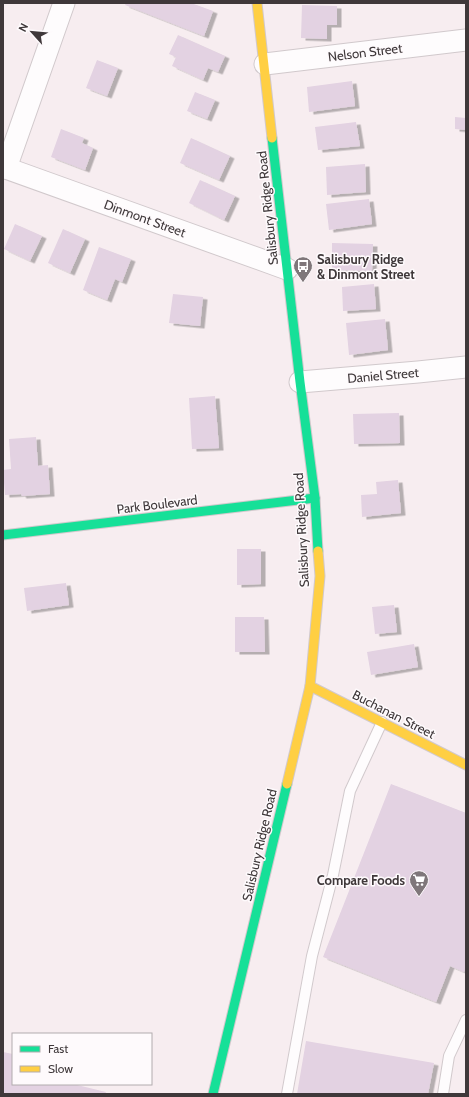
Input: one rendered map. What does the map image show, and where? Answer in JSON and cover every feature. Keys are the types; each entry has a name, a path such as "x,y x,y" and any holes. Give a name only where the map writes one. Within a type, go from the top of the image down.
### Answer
{"street":[{"path":"5,168 64,3"},
{"name":"Salisbury Ridge Road","path":"213,1094 310,686 320,576 315,498 300,382 257,3"},
{"name":"Nelson Street","path":"265,64 466,40"},
{"name":"Dinmont Street","path":"5,168 287,269"},
{"name":"Daniel Street","path":"300,382 466,367"},
{"name":"Park Boulevard","path":"3,535 315,498"},
{"name":"Buchanan Street","path":"310,686 466,765"}],"lane":[{"path":"287,1094 312,956 333,875 350,791 382,722"},
{"path":"443,1094 449,1056 466,1020"}],"building":[{"path":"126,3 191,3 213,11 204,36 125,5"},
{"path":"302,5 337,6 337,25 327,25 327,39 301,38"},
{"path":"178,35 225,56 218,72 208,68 203,80 172,66 176,57 169,54"},
{"path":"97,60 118,68 107,96 86,88"},
{"path":"352,81 355,106 309,112 307,87"},
{"path":"195,92 215,100 207,119 187,111"},
{"path":"455,117 466,118 466,130 455,129"},
{"path":"356,122 360,146 318,150 315,127"},
{"path":"61,129 84,138 82,143 93,148 85,170 51,157"},
{"path":"191,138 230,156 219,180 180,163"},
{"path":"365,164 366,192 327,195 326,167"},
{"path":"200,180 235,196 224,220 189,203"},
{"path":"369,199 372,224 329,230 326,204"},
{"path":"15,224 42,236 30,261 4,249"},
{"path":"63,229 85,239 70,273 48,263"},
{"path":"332,243 373,244 372,271 332,270"},
{"path":"99,247 131,259 122,282 115,279 107,300 83,290"},
{"path":"374,284 376,309 343,311 342,287"},
{"path":"173,294 203,297 200,326 169,323"},
{"path":"385,319 388,350 349,355 346,323"},
{"path":"215,396 219,448 192,449 189,398"},
{"path":"399,413 400,443 354,444 353,414"},
{"path":"36,437 38,466 48,465 50,494 22,496 21,494 5,495 3,470 11,469 9,439"},
{"path":"398,480 401,513 362,517 361,495 377,494 376,482"},
{"path":"237,549 261,549 261,584 237,585"},
{"path":"66,583 69,605 27,611 24,588"},
{"path":"394,605 397,632 375,634 372,607"},
{"path":"235,617 264,617 265,652 235,652"},
{"path":"414,644 418,667 371,675 367,652"},
{"path":"391,784 466,813 466,968 464,972 450,966 436,1002 323,957"},
{"path":"306,1041 434,1063 428,1094 297,1094"},
{"path":"3,1052 12,1054 12,1085 77,1085 106,1092 105,1094 3,1094"}],"traffic: fast":[{"path":"272,138 315,498 318,551"},
{"path":"3,535 315,498"},
{"path":"213,1094 287,784"}],"traffic: slow":[{"path":"257,3 272,138"},
{"path":"287,784 310,686 320,576 318,551"},
{"path":"310,686 466,765"}],"place":[{"name":"Salisbury Ridge & Dinmont Street","path":"303,283"},
{"name":"Compare Foods","path":"419,897"}]}
